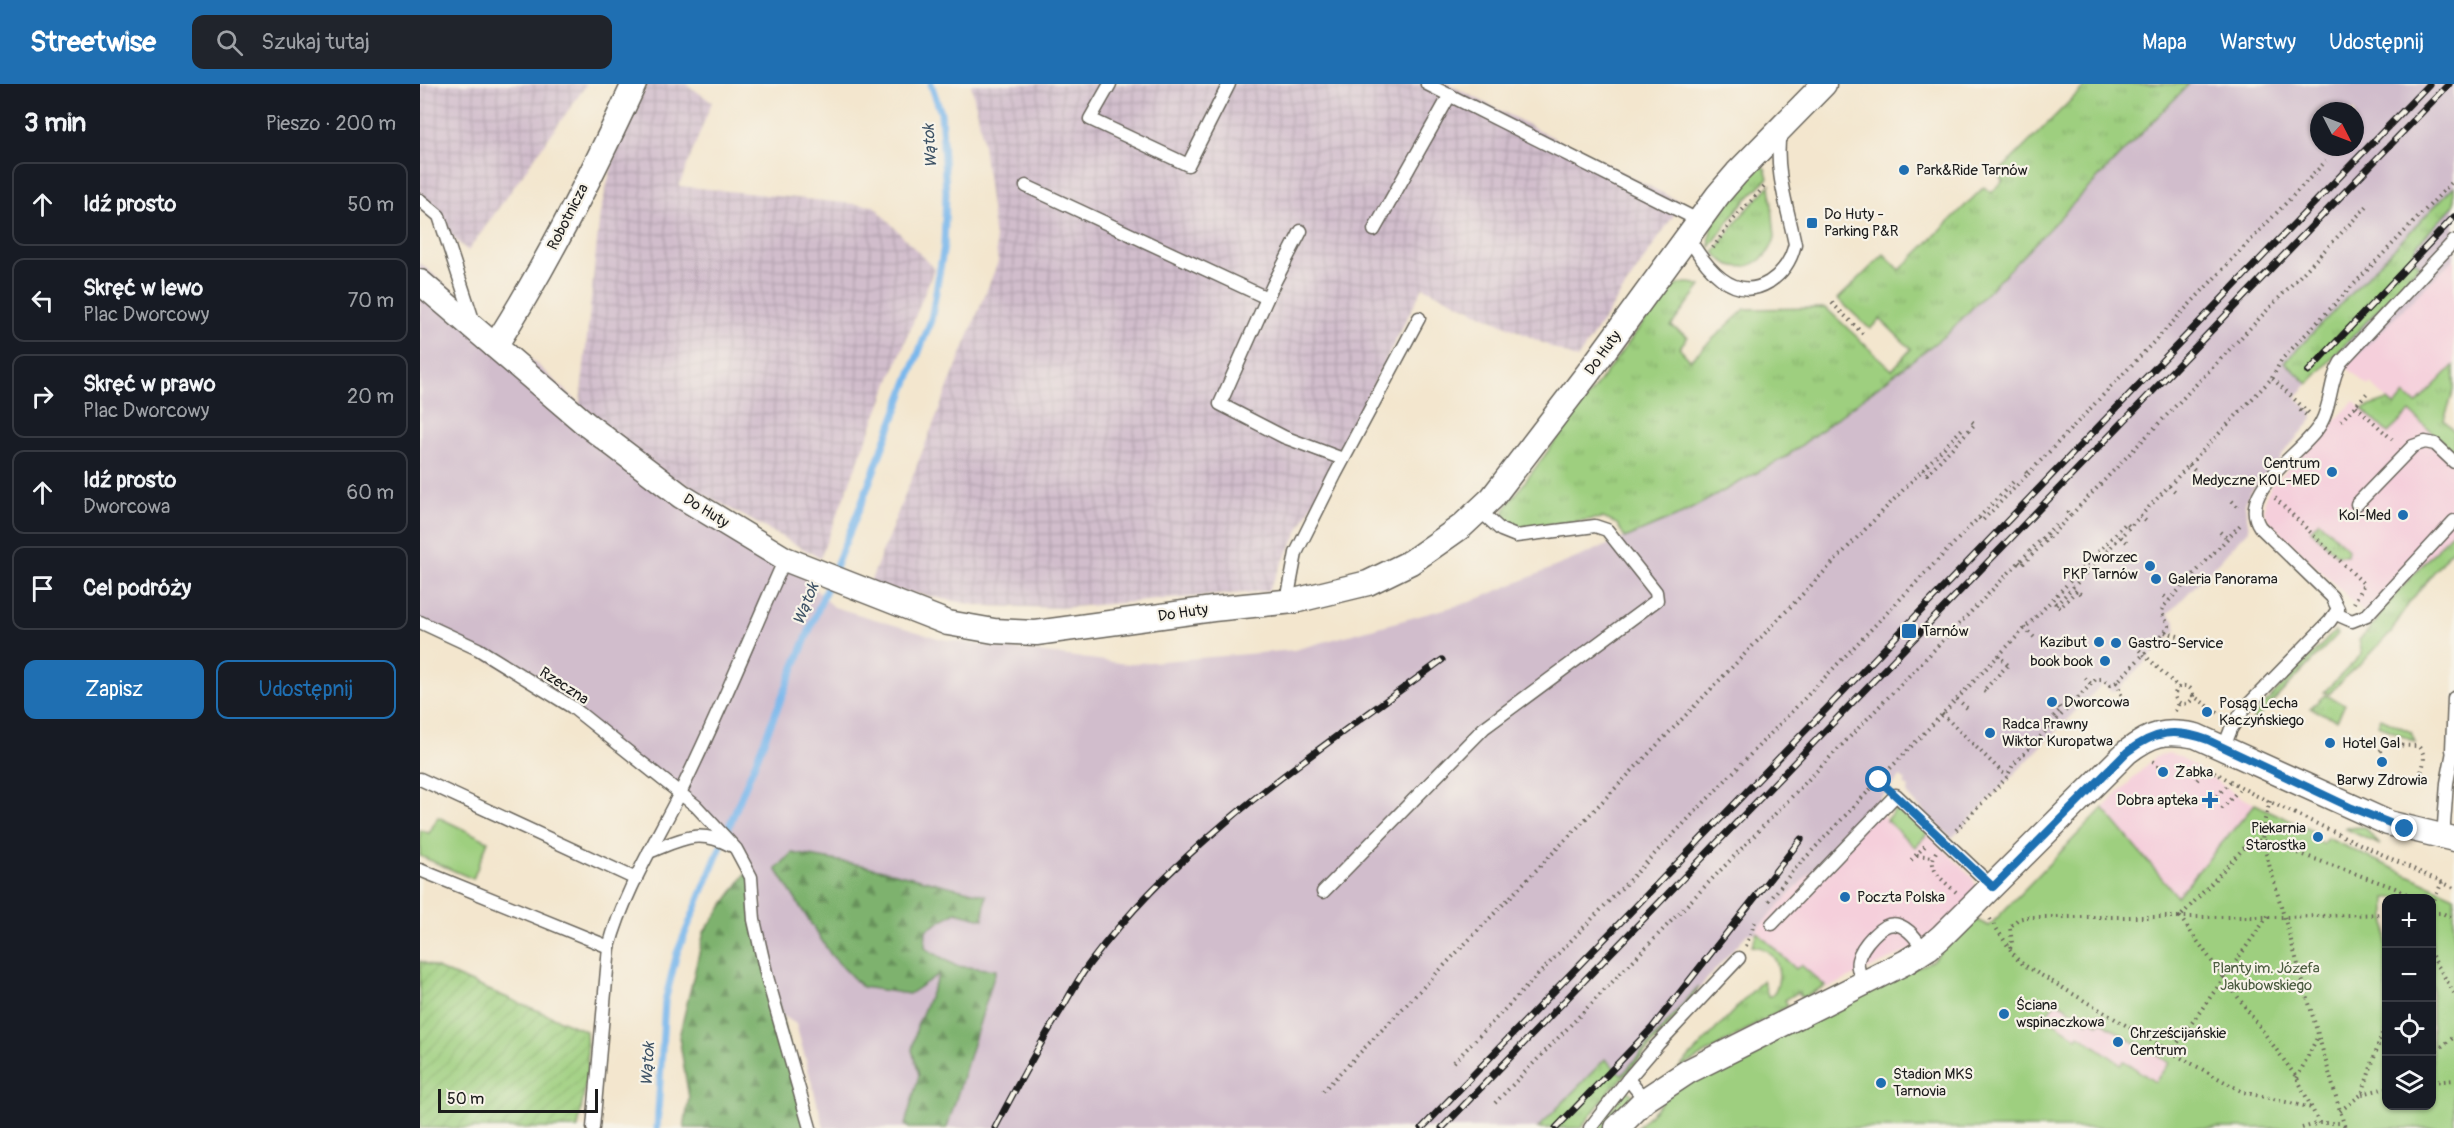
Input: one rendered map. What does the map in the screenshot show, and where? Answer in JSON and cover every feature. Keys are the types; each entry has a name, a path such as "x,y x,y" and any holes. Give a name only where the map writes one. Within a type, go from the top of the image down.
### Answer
{"street":[{"name":"Robotnicza","path":"495,346 519,309 558,236 634,84"},
{"name":"Do Huty","path":"420,282 586,424 681,496 785,559 948,623 1004,632 1036,633 1287,601 1368,583 1411,562 1462,526 1479,510 1513,472 1737,173 1824,84"},
{"path":"1617,1128 1645,1100 1713,1058 1925,951 1975,913 1993,887 2127,752 2141,741 2155,735 2171,732 2196,736 2388,823 2448,839"}],"lane":[{"path":"1110,84 1090,119 1188,165 1229,84"},
{"path":"1427,84 1694,229 1704,261 1733,286 1748,290 1760,288 1784,269 1795,244 1781,172 1779,144 1781,127"},
{"path":"1374,230 1450,95"},
{"path":"1026,186 1267,298"},
{"path":"420,200 439,216 476,330"},
{"path":"1301,231 1267,298 1220,404 1284,437 1343,459"},
{"path":"2224,747 2235,722 2244,709 2336,614 2337,605 2332,597 2260,527 2254,514 2262,489 2321,424 2331,385 2341,362 2454,241"},
{"path":"1287,601 1296,553 1343,459 1419,318"},
{"path":"2357,504 2406,452 2419,444 2431,442 2454,462"},
{"path":"1323,892 1484,728 1657,600 1656,592 1607,530 1595,526 1516,536 1501,530 1479,510"},
{"path":"2336,614 2352,621 2367,615 2454,521"},
{"path":"593,1128 609,946 614,931 636,879 680,793 785,559"},
{"name":"Rzeczna","path":"420,622 478,649 572,707 680,793 736,849 751,877 754,920 767,977 810,1128"},
{"path":"2448,839 2454,698"},
{"path":"420,779 636,879"},
{"path":"1772,924 1896,795 1993,887"},
{"path":"649,852 689,836 712,839 736,849"},
{"path":"420,870 609,946"},
{"path":"1864,983 1858,969 1860,954 1875,934 1886,926 1895,924 1904,927 1925,951"},
{"path":"1590,1128 1628,1078 1739,958"},
{"path":"1628,1078 1645,1100"}],"path":[{"path":"1979,518 1982,521 2026,472 2326,161"},
{"path":"1704,261 1731,222 1781,172"},
{"path":"2108,551 2272,378 2283,359 2454,180"},
{"path":"2019,562 2022,565 2369,204"},
{"path":"1832,303 1864,335"},
{"path":"2272,378 2309,413 2311,420"},
{"path":"2356,405 2406,452"},
{"path":"1923,470 1927,474 1975,424 1970,420"},
{"path":"1323,1091 1962,429"},
{"path":"2189,465 2196,472"},
{"path":"1454,1062 2015,480"},
{"path":"2169,486 2177,493"},
{"path":"1975,913 1938,875 1933,868 1932,857 2007,777 2013,765 2096,678 2111,685 2117,682 2165,632 2169,626 2162,613 2163,607 2241,525 2240,500"},
{"path":"2232,501 2239,508"},
{"path":"2140,516 2148,523"},
{"path":"1495,1103 2058,522"},
{"path":"1896,795 1879,780 2126,523 2130,527"},
{"path":"2220,532 2228,539"},
{"path":"2121,537 2128,543"},
{"path":"2056,604 2098,561"},
{"path":"2052,600 2060,608 2077,590 2080,594"},
{"path":"2164,596 2169,600"},
{"path":"2024,628 2036,639"},
{"path":"2165,632 2181,637"},
{"path":"2135,646 2178,688 2189,688 2192,695 2222,716 2235,722"},
{"path":"1985,692 1983,691 2009,666 1998,656"},
{"path":"2085,678 2091,684"},
{"path":"2117,682 2123,700"},
{"path":"2178,688 2175,695 2179,703 2188,703 2192,695"},
{"path":"1957,699 1968,709"},
{"path":"2051,725 2048,723 2061,709 2059,707"},
{"path":"1942,714 2007,777"},
{"path":"2020,740 2029,749"},
{"path":"2380,751 2387,745 2418,746 2425,755 2419,778"},
{"path":"2199,763 2241,787 2454,888"},
{"path":"2197,780 2208,768"},
{"path":"2217,796 2231,782"},
{"path":"2222,809 2241,787"},
{"path":"2270,801 2262,840 2344,1126 2319,1123 2301,1128"},
{"path":"2180,917 2243,849 2250,843 2262,840 2407,894"},
{"path":"1916,855 1932,857"},
{"path":"2436,896 2442,882"},
{"path":"2436,909 2454,919"},
{"path":"2436,913 2442,913"},
{"path":"2009,949 2012,943 2010,927 2018,919 2027,917 2285,917 2382,914"},
{"path":"2171,1052 2268,916"},
{"path":"2180,917 2297,1078 2319,1123"},
{"path":"1994,924 2009,949 2024,965 2171,1052 2243,1092 2312,1108"},
{"path":"2436,963 2454,993"},
{"path":"2362,1094 2382,1034"},
{"path":"2297,1078 2318,1035"},
{"path":"2436,1051 2454,1037"},
{"path":"2436,1082 2454,1080"},
{"path":"2340,1112 2362,1094 2382,1089"}],"shaded area":[{"path":"420,84 587,84 468,251 420,208"},
{"path":"647,84 686,84 712,102 679,186 874,206 934,269 820,558 678,480 580,404 600,213 616,149"},
{"path":"971,84 1448,84 1682,203 1577,359 1423,287 1268,591 1060,608 981,606 869,585 998,262 981,130"},
{"path":"2189,84 2454,84 2454,258 2346,367 2334,356 2296,397 2312,412 2313,419 2285,451 2277,464 2250,492 2245,504 2249,530 2168,614 2176,622 2176,630 2118,690 2111,691 2102,684 1952,838 1911,799 1907,793 1909,788 1904,784 1906,781 1900,777 1756,930 1757,932 1747,934 1622,1075 1604,1059 1538,1128 824,1128 796,1024 730,981 762,902 750,871 736,849 572,707 420,622 420,263 580,404 801,576 834,607 941,639 1127,664 1294,650 1470,602 1682,514 1787,456 1948,333"},
{"path":"2454,258 2454,365 2414,406 2454,445 2454,537 2375,623 2270,522 2264,513 2265,497 2271,486 2354,401 2362,409 2388,400 2371,384 2369,386 2346,367"},
{"path":"2169,753 2179,756 2255,804 2177,896 2103,808 2155,757"},
{"path":"1872,807 1886,819 1896,809 1903,810 1972,877 1979,891 1927,942 1828,988 1825,986 1805,996 1796,969 1756,930"},
{"path":"2056,1001 2087,1022 2090,1019 2100,1021 2135,1044 2138,1041 2169,1062 2156,1082 2125,1061 2122,1064 2079,1035 2077,1038 2045,1017"}],"green space":[{"path":"2087,84 2189,84 1948,333 1787,456 1682,514 1625,538 1617,524 1603,518 1521,528 1514,527 1506,521 1504,510 1660,300 1669,291 1683,283 1701,286 1671,326 1688,337 1679,348 1690,360 1745,309 1826,308 1892,370 1911,349 1880,319 1870,329 1838,299 1884,254 1900,270 1984,187 1991,193 2003,181 1997,174"},
{"path":"1757,165 1765,168 1768,178 1740,206 1710,247 1712,224 1717,213"},
{"path":"1770,185 1775,237 1773,244 1759,261 1738,267 1728,264 1714,253 1740,217"},
{"path":"2454,186 2454,205 2416,246 2412,259 2420,265 2308,384 2285,362"},
{"path":"2454,365 2454,390 2444,420 2454,431 2454,453 2410,412 2388,433 2362,409 2388,400 2395,406 2405,394 2416,404"},
{"path":"2319,521 2348,549 2347,555 2337,555 2311,530"},
{"path":"2454,530 2454,547 2409,603 2391,632 2329,694 2324,692 2362,654 2359,640 2375,623 2385,606"},
{"path":"2335,631 2338,634 2253,722 2254,715"},
{"path":"2325,695 2345,704 2337,720 2310,708"},
{"path":"2381,718 2411,732 2415,742 2378,725"},
{"name":"Planty im. Józefa Jakubowskiego","path":"2255,804 2313,831 2310,837 2323,844 2327,838 2454,896 2454,1128 1637,1128 1674,1089 1899,975 1932,961 1970,917 1989,926 2103,808 2177,896","holes":["2056,1001 2088,1022 2090,1019 2098,1024 2101,1021 2169,1063 2155,1082 2124,1061 2121,1064 2079,1035 2077,1038 2046,1017"]},
{"path":"1896,809 1903,810 1928,833 1915,847 1886,820"},
{"path":"438,817 488,841 473,879 420,856 420,830 429,833"},
{"path":"2364,827 2380,845 2344,828"},
{"path":"792,853 862,865 986,895 983,919 956,912 926,930 925,948 956,966 996,970 947,1128 909,1128 905,1125 919,1075 912,1050 917,1026 939,974 909,994 862,987 831,955 776,869"},
{"path":"749,869 753,901 809,1128 684,1128 689,1098 679,1037 704,932"},
{"path":"1757,932 1796,969 1801,965 1825,986 1802,998 1798,992 1785,1000 1788,1006 1677,1070 1763,980 1768,996 1772,996 1779,972 1777,964 1768,952 1752,946"},
{"path":"420,961 586,1031 588,1070 578,1128 420,1128"},
{"path":"1699,986 1692,999 1616,1086 1614,1085 1581,1128 1538,1128 1605,1059 1622,1075"},
{"path":"1626,1089 1634,1096 1608,1128 1597,1128"}],"waterway":[{"name":"Wątok","path":"657,1128 665,1001 677,953 862,502 931,320 944,246 946,192 941,113 931,84"}],"railway":[{"path":"1422,1128 2429,84"},
{"path":"1442,1128 2449,84"},
{"path":"2308,372 2454,217"},
{"path":"995,1128 1037,1050 1083,973 1127,918 1167,875 1210,836 1300,763 1442,660"},
{"path":"1556,1128 1652,1028 1801,839"}],"place":[{"name":"Park&Ride Tarnów","path":"1904,170"},
{"name":"Do Huty - Parking P&R","path":"1812,223"},
{"name":"Centrum Medyczne KOL-MED","path":"2332,472"},
{"name":"Kol-Med","path":"2403,515"},
{"name":"Dworzec PKP Tarnów","path":"2150,566"},
{"name":"Galeria Panorama","path":"2156,579"},
{"name":"Tarnów","path":"1909,631"},
{"name":"Kazibut","path":"2099,642"},
{"name":"Gastro-Service","path":"2116,643"},
{"name":"book book","path":"2105,661"},
{"name":"Dworcowa","path":"2052,702"},
{"name":"Posąg Lecha Kaczyńskiego","path":"2207,712"},
{"name":"Radca Prawny Wiktor Kuropatwa","path":"1990,733"},
{"name":"Hotel Gal","path":"2330,743"},
{"name":"Barwy Zdrowia","path":"2382,762"},
{"name":"Żabka","path":"2163,772"},
{"name":"Dobra apteka","path":"2210,800"},
{"name":"Piekarnia Starostka","path":"2318,837"},
{"name":"Poczta Polska","path":"1845,897"},
{"name":"Ściana wspinaczkowa","path":"2004,1014"},
{"name":"Chrześcijańskie Centrum","path":"2118,1042"},
{"name":"Stadion MKS Tarnovia","path":"1881,1083"}],"route":[{"path":"1879,780 1993,887 2127,752 2141,741 2163,733 2186,734 2208,740 2352,808 2405,829"}]}
